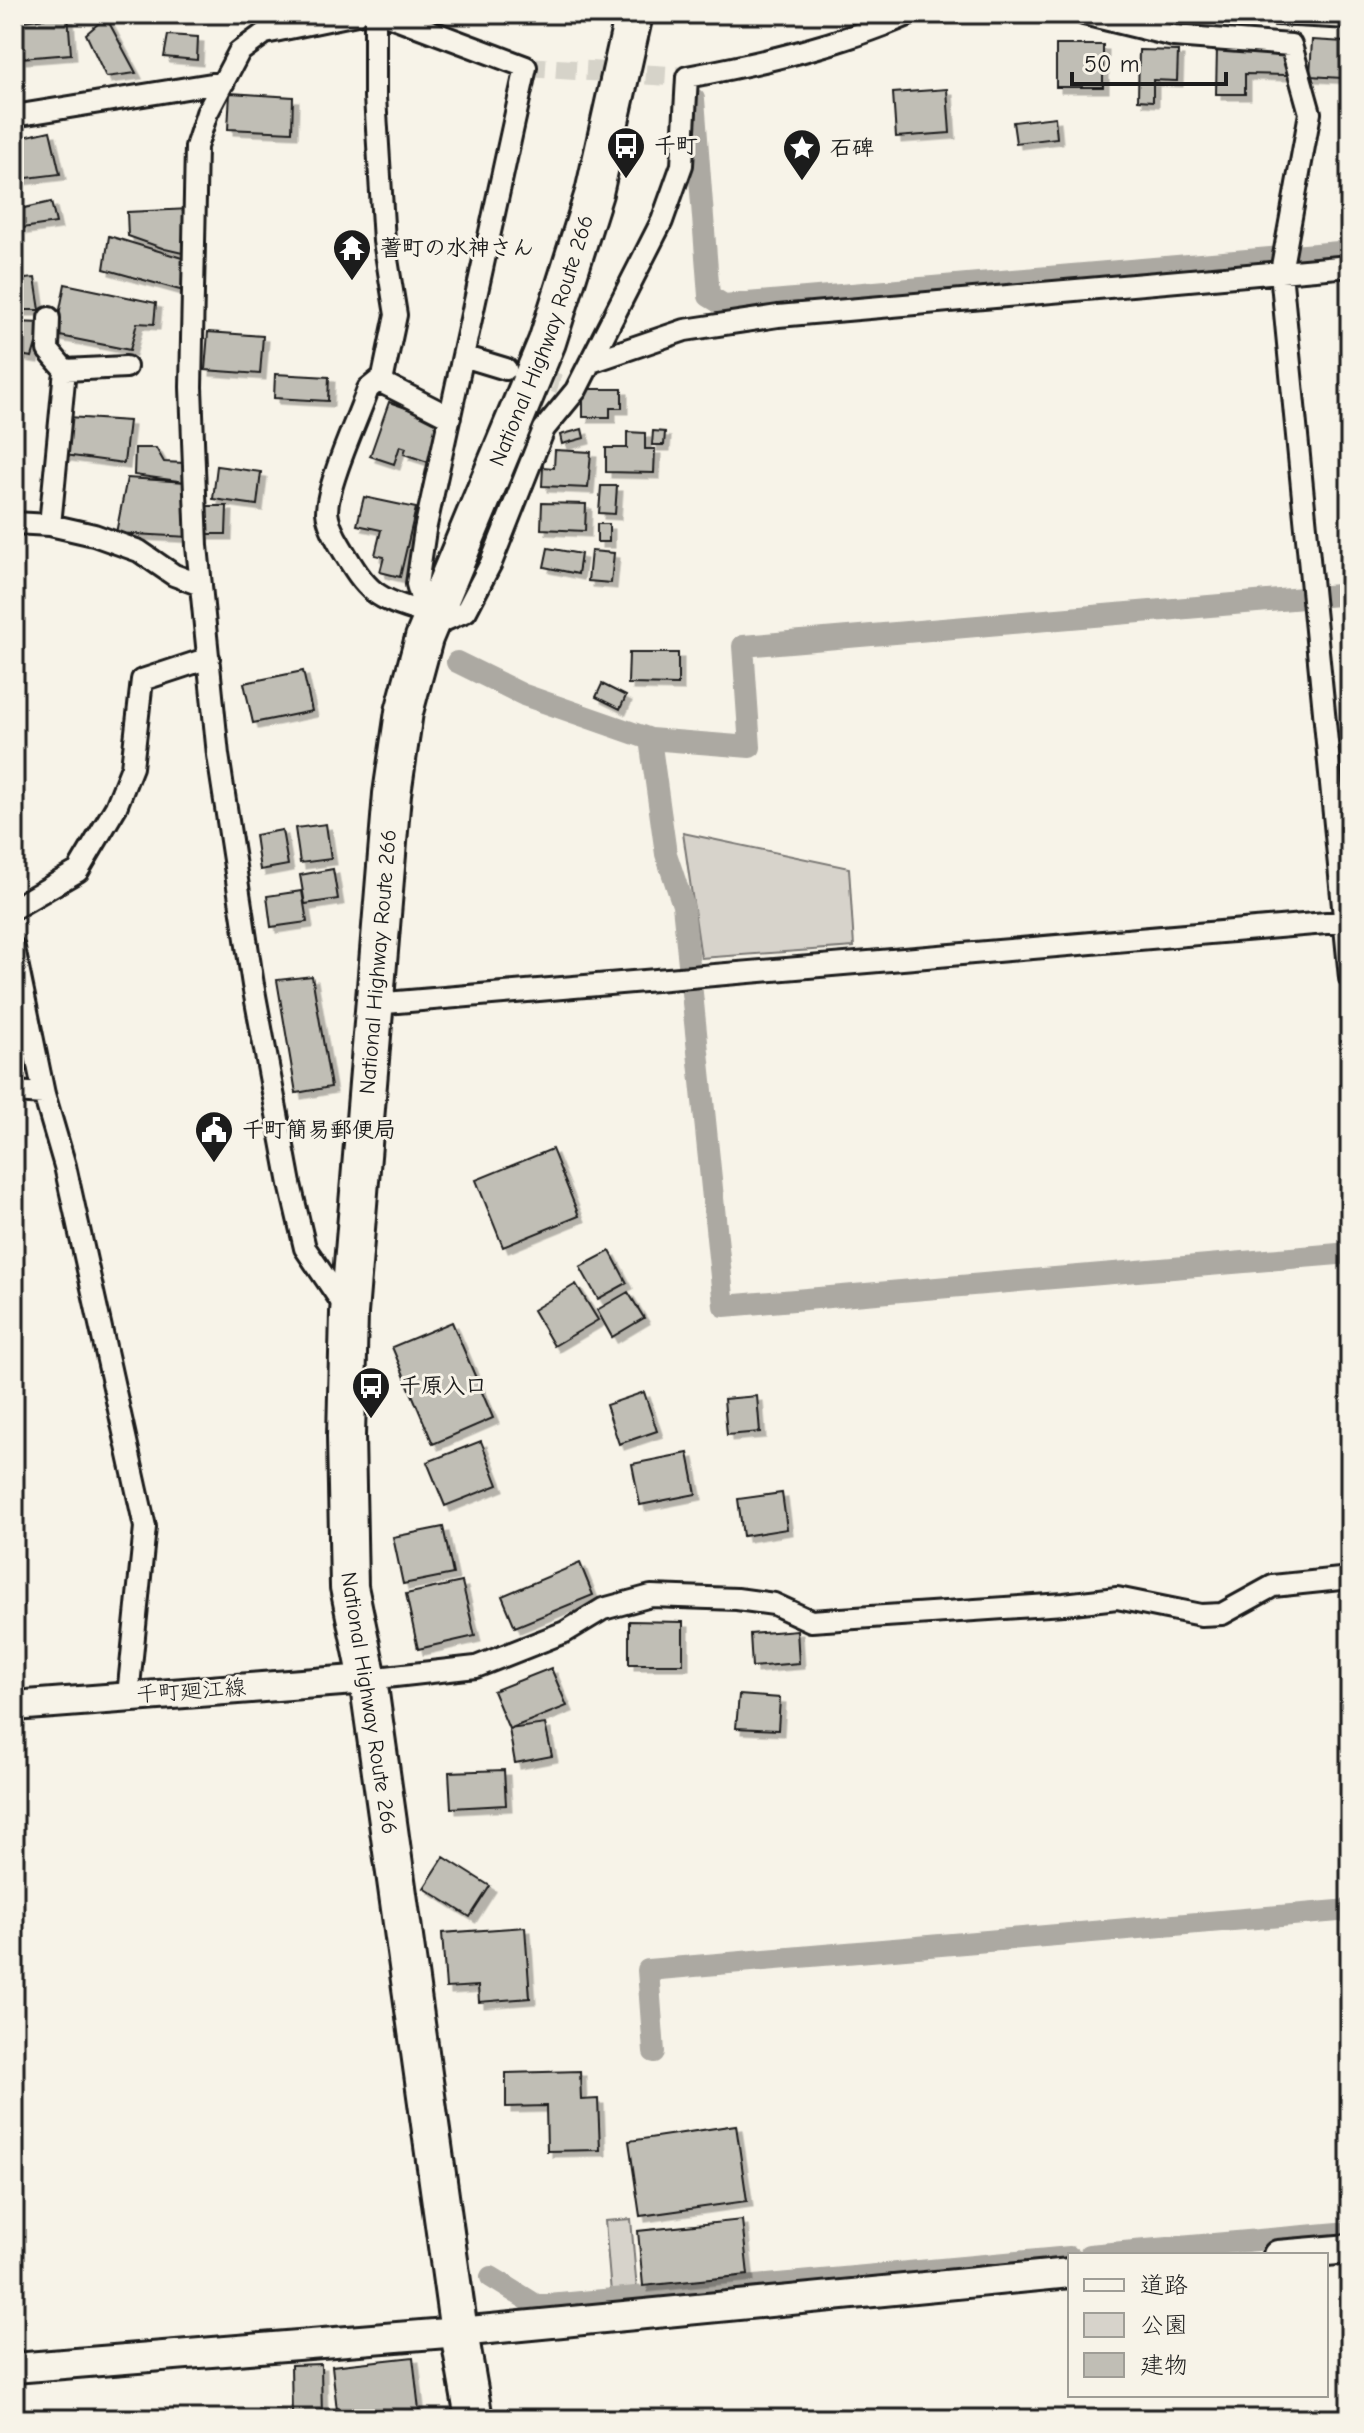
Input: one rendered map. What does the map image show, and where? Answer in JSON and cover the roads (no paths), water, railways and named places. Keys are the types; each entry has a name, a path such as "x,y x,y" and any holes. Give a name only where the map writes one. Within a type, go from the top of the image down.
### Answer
{"highway":[{"name":"National Highway Route 266","path":"474,2419 459,2332 368,1679 349,1587 346,1436 349,1313 392,794 404,712 427,620 547,342 594,193 634,14"}],"street":[{"path":"349,1313 305,1248 250,970 218,755 197,546 191,387 196,147 207,113 239,52 265,33 357,14"},
{"path":"375,14 375,97 384,241 396,315 383,377 368,389 330,493 327,515 336,537 368,589 427,620 466,611 491,563 544,429 567,387 591,362 662,221 677,183 685,145 687,77 786,55 910,14"},
{"path":"385,14 526,67 425,530 417,584 427,620"},
{"path":"1084,14 1174,36 1291,45 1310,113 1281,272 1348,921 1350,978"},
{"path":"1277,14 1350,18"},
{"path":"14,116 224,82"},
{"path":"591,362 685,330 778,316 1350,266"},
{"path":"49,318 48,350 65,370 50,525"},
{"path":"463,356 506,369"},
{"path":"65,370 126,367"},
{"path":"379,381 450,417"},
{"path":"14,523 50,525 94,535 139,551 174,575 201,585"},
{"path":"14,908 78,871 116,807 132,767 142,680 209,658"},
{"path":"374,1004 1348,921"},
{"path":"14,948 44,1094 65,1166 145,1527 128,1696"},
{"path":"14,1092 44,1094"},
{"path":"368,1679 476,1667 565,1632 603,1609 651,1596 737,1599 774,1604 811,1621 1117,1598 1201,1615 1222,1614 1273,1586 1350,1578"},
{"name":"千町廻江線","path":"14,1706 368,1679"},
{"path":"1302,2253 1350,2249"},
{"path":"14,2368 459,2332 1068,2273"}],"waterway":[{"path":"694,99 709,296 724,305 1350,251"},
{"path":"457,662 524,695 650,739 750,747 743,646 1350,594"},
{"path":"650,739 666,854 683,905 724,1306 1350,1253"},
{"path":"654,2052 648,1970 1350,1910"},
{"path":"1112,2253 1350,2232"},
{"path":"491,2277 538,2306 1068,2257"}],"tunnel":[{"path":"526,67 687,77"},
{"path":"525,374 559,384"}],"place":[{"name":"千町","path":"626,180"},
{"name":"石碑","path":"802,182"},
{"name":"蓍町の水神さん","path":"352,282"},
{"name":"千町簡易郵便局","path":"214,1164"},
{"name":"千原入口","path":"371,1420"}]}
